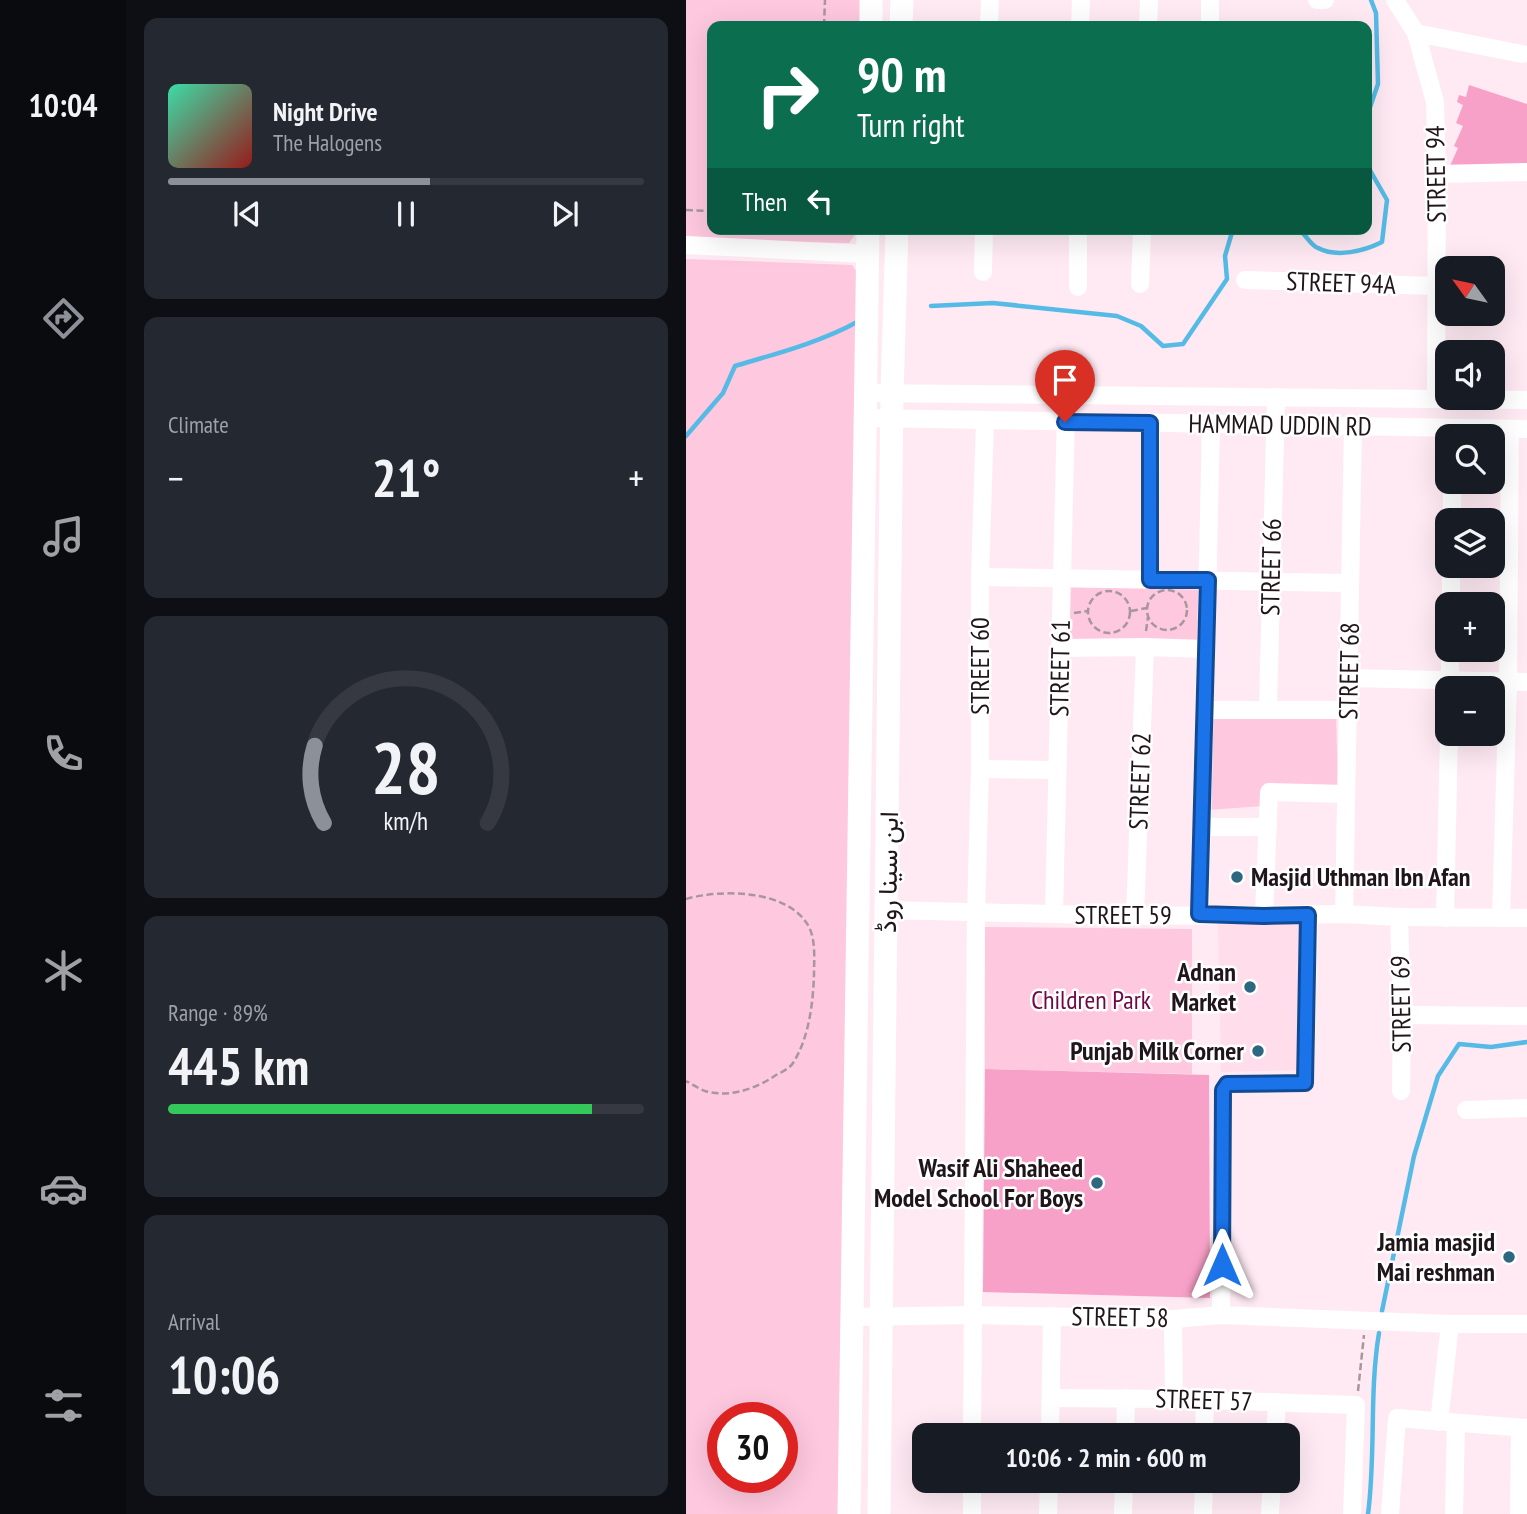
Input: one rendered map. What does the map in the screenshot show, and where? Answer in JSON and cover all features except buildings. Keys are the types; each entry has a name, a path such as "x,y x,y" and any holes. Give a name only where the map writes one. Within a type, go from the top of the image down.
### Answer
{"main road":[{"path":"871,0 871,21"},
{"path":"901,21 902,0"},
{"name":"ابن سینا روڈ","path":"849,1514 868,235"},
{"name":"ابن سینا روڈ","path":"879,1514 892,393 897,235"}],"street":[{"path":"989,21 990,0"},
{"path":"1080,21 1081,0"},
{"path":"1148,21 1149,0"},
{"path":"1210,0 1210,21"},
{"path":"1317,0 1325,0"},
{"name":"STREET 94","path":"1395,0 1416,33 1435,102 1437,256"},
{"path":"1416,33 1522,54"},
{"path":"1437,174 1527,172"},
{"path":"983,272 984,235"},
{"path":"1078,235 1078,287"},
{"path":"1140,284 1142,235"},
{"path":"686,245 868,254"},
{"name":"STREET 94A","path":"1245,280 1435,286"},
{"name":"HAMMAD UDDIN RD","path":"866,393 1435,399"},
{"name":"STREET 61","path":"1054,914 1066,395"},
{"name":"STREET 66","path":"1268,708 1276,397"},
{"name":"HAMMAD UDDIN RD","path":"1505,400 1527,400"},
{"name":"HAMMAD UDDIN RD","path":"865,418 1275,425 1435,431"},
{"name":"STREET 60","path":"972,1423 980,577 985,421"},
{"path":"1150,423 1150,580"},
{"path":"1199,914 1211,424"},
{"name":"STREET 68","path":"1344,914 1353,427"},
{"path":"1501,918 1518,429"},
{"path":"980,577 1350,583"},
{"name":"STREET 62","path":"1135,916 1145,647"},
{"path":"1060,648 1206,649"},
{"path":"1349,678 1435,683"},
{"path":"1505,682 1527,682"},
{"path":"1205,709 1348,710"},
{"path":"1445,918 1449,746"},
{"path":"980,769 1057,770"},
{"path":"1264,916 1269,792 1346,794"},
{"path":"1202,827 1268,827"},
{"name":"STREET 59","path":"887,910 1135,916 1344,914 1527,918"},
{"path":"1221,1315 1224,1086 1305,1083 1308,915"},
{"name":"STREET 69","path":"1399,917 1401,1091"},
{"path":"1402,1015 1527,1016"},
{"path":"1466,1110 1527,1108"},
{"name":"STREET 58","path":"852,1317 972,1315 1173,1319 1221,1315 1366,1322 1527,1324"},
{"path":"1050,1423 1052,1316"},
{"path":"1173,1319 1174,1399"},
{"path":"1450,1324 1448,1423 1454,1514"},
{"name":"STREET 57","path":"1051,1398 1356,1405"},
{"path":"1125,1423 1126,1398"},
{"path":"1204,1423 1205,1400"},
{"path":"1276,1423 1277,1402"},
{"path":"1353,1514 1356,1405"},
{"path":"1390,1514 1397,1418 1524,1428 1519,1514"},
{"path":"972,1493 972,1514"},
{"path":"1048,1514 1049,1493"},
{"path":"1123,1514 1124,1493"},
{"path":"1203,1493 1203,1514"},
{"path":"1270,1514 1271,1493"}],"path":[{"path":"824,21 825,0"},
{"path":"686,210 707,211"},
{"path":"1168,590 1179,594 1187,611 1185,618 1176,628 1163,630 1152,623 1147,609 1156,593 1168,590"},
{"path":"1105,592 1119,594 1128,604 1130,611 1122,629 1109,633 1096,629 1088,618 1093,598 1105,592"},
{"path":"1130,611 1147,609"},
{"path":"686,899 706,893 742,893 781,902 801,916 810,928 814,950 814,984 809,1024 793,1065 761,1086 736,1092 706,1091 686,1081"},
{"path":"1356,1405 1366,1322"}],"shaded area":[{"name":"Adnan Market","path":"1304,922 1307,1070 1221,1072 1218,924"}],"green space":[{"path":"686,0 862,0 861,21 707,21 707,235 855,235 849,243 686,240"},
{"path":"686,259 852,265 860,276 843,1514 686,1514"},
{"path":"1065,580 1201,584 1199,647 1063,643"},
{"path":"1209,713 1336,713 1338,789 1266,789 1264,806 1207,810"},
{"name":"Children Park","path":"985,927 1192,929 1192,1074 985,1069"}],"waterway":[{"path":"1371,0 1376,13 1378,84 1372,101"},
{"path":"1304,235 1315,247 1333,253 1359,250 1382,242 1387,200 1372,174"},
{"path":"931,306 993,303 1117,316 1141,326 1163,346 1183,344 1227,279 1225,256 1231,235"},
{"path":"686,436 723,393 735,366 813,342 857,322"},
{"path":"1382,1311 1414,1156 1438,1076 1459,1044 1491,1047 1527,1042"},
{"path":"1368,1514 1374,1378 1379,1333"}],"place":[{"name":"Masjid Uthman Ibn Afan","path":"1237,877"},
{"name":"Adnan Market","path":"1250,987"},
{"name":"Punjab Milk Corner","path":"1258,1051"},
{"name":"Wasif Ali Shaheed Model School For Boys","path":"1097,1183"},
{"name":"Jamia masjid Mai reshman","path":"1509,1257"}],"route":[{"path":"1065,422 1150,423 1150,580 1208,580 1199,914 1308,915 1305,1083 1227,1084 1223,1090 1222,1265"}]}
